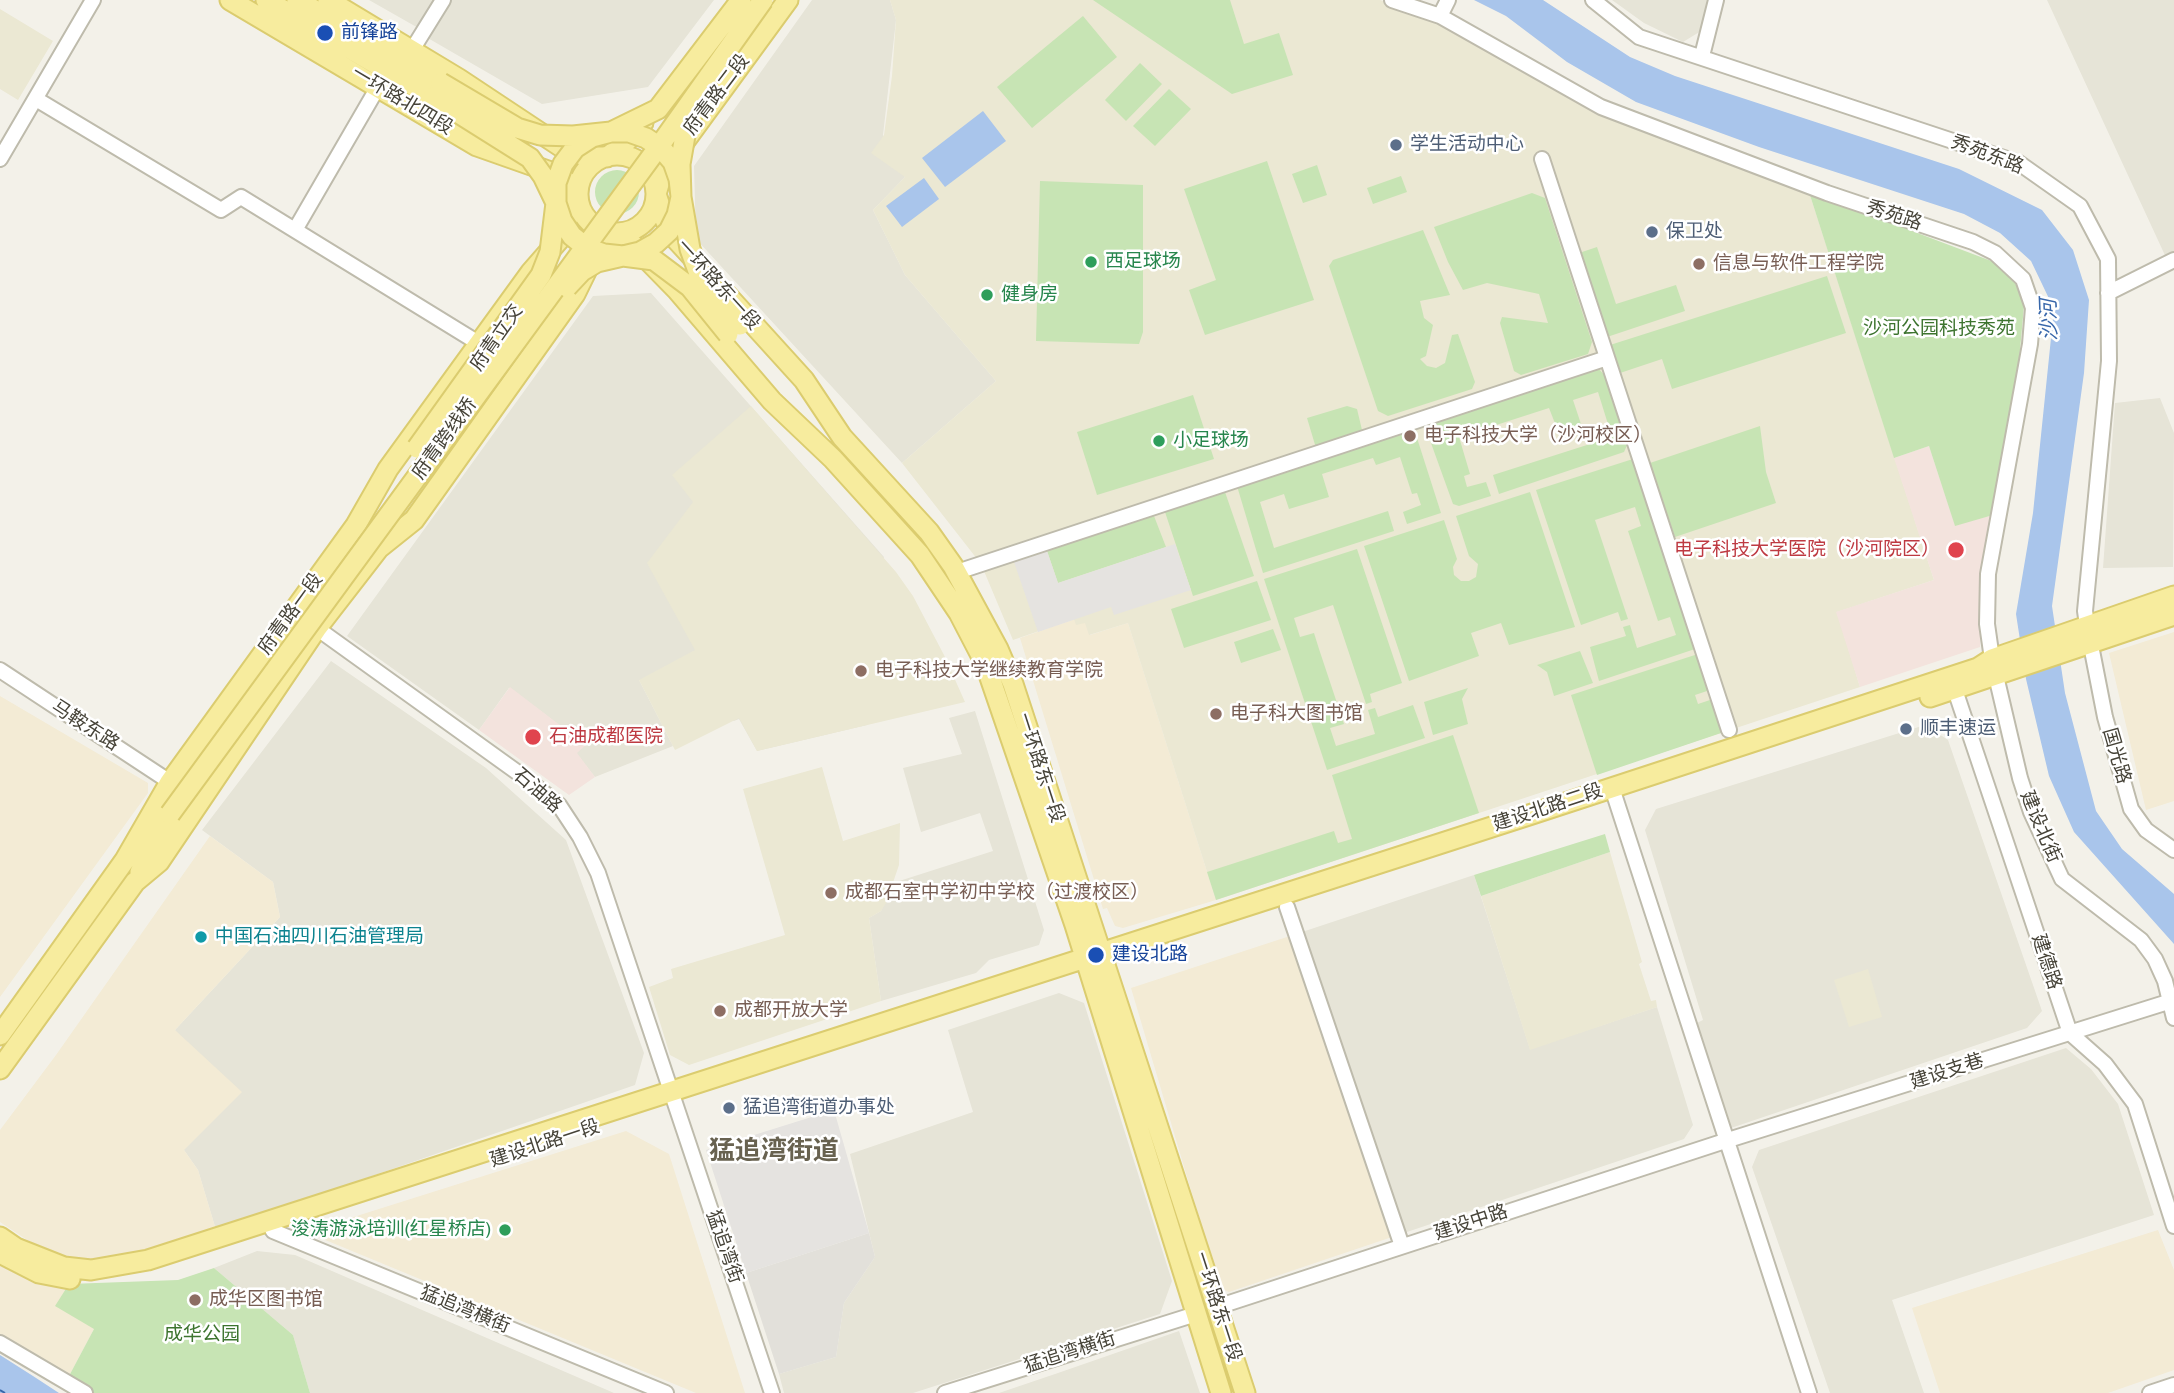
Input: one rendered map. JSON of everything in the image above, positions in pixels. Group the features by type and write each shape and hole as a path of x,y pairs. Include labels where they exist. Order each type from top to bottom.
{"main road":[{"name":"一环路北四段","path":"230,0 477,146 548,171 566,181 578,193"},
{"name":"府青立交","path":"266,0 437,90 517,128 540,135 573,136 611,132 638,135 661,148 676,171 681,197 677,215 663,237 640,252 597,262 582,271 568,286 438,463"},
{"name":"府青立交","path":"297,0 437,90 530,158 556,203 562,221 579,242 604,254 654,260 674,273 734,330 833,459"},
{"path":"328,0 412,50 560,146 587,157 607,157 619,155 641,164 649,172 656,194 648,218 639,226 616,233 593,225 584,216 578,193 586,170 607,157 623,145 643,122 732,0"},
{"name":"府青立交","path":"356,526 378,503 541,275 550,252 556,183 569,156 592,137 611,132 658,110 741,0"},
{"name":"府青跨线桥","path":"135,882 167,811 752,0"},
{"name":"府青跨线桥","path":"125,860 167,811 665,138 763,0"},
{"path":"775,0 697,104 686,130 680,164 681,197 690,249 698,271 734,330 842,437"},
{"name":"府青路二段","path":"656,194 663,171 676,150 788,0"},
{"name":"府青路一段","path":"0,1035 125,860 170,782 356,526 388,469 531,272 559,240 578,193"},
{"name":"一环路东一段","path":"656,194 672,235 804,380 842,437 929,532 957,572 984,620 1013,684 1221,1393"},
{"name":"一环路东一段","path":"616,233 633,244 677,290 772,401 833,459 920,555 959,613 985,663 1075,900"},
{"name":"府青路一段","path":"379,548 414,520 575,294 599,245 616,233"},
{"name":"府青路一段","path":"0,1069 135,882 159,862 317,628 379,548 438,463"},
{"path":"2079,637 2174,596"},
{"path":"2079,637 2174,615"},
{"name":"建设北路二段","path":"1094,960 1953,683 2079,637"},
{"name":"建设北路二段","path":"1094,960 1287,907 1613,793"},
{"name":"一环路东一段","path":"1094,960 1245,1393"},
{"name":"建设北路一段","path":"0,1237 16,1248 64,1267 91,1270 148,1259 270,1226 1094,960"},
{"name":"建设北路一段","path":"0,1253 39,1273 69,1279 102,1280 156,1270 270,1226"}],"street":[{"path":"0,159 93,0"},
{"path":"412,50 443,0"},
{"name":"秀苑路","path":"1392,0 1440,16 1601,107 1827,194 1973,242 1995,254 2023,279 2033,308 2030,344 1988,575 1987,624 2003,664"},
{"path":"1440,16 1448,0"},
{"name":"秀苑东路","path":"1593,0 1639,37 2020,163 2080,206 2108,259 2109,361 2085,611 2079,637"},
{"path":"1702,56 1716,0"},
{"path":"295,230 378,87"},
{"path":"36,99 221,210 241,197 480,344"},
{"path":"1542,159 1729,730"},
{"path":"2108,293 2174,260"},
{"path":"957,572 1607,358"},
{"name":"石油路","path":"292,612 559,805 580,837 598,873 673,1097"},
{"name":"国光路","path":"2079,637 2131,809 2146,830 2174,850"},
{"name":"建设北街","path":"2003,664 2020,778 2031,811 2062,879 2141,940 2165,981 2174,1018"},
{"name":"马鞍东路","path":"0,670 170,782"},
{"name":"建德路","path":"1953,683 2070,1033 2105,1064 2135,1104 2174,1226"},
{"path":"1613,793 1809,1393"},
{"path":"1287,907 1402,1246"},
{"name":"建设支巷","path":"1725,1141 2168,1002"},
{"name":"猛追湾街","path":"673,1097 772,1393"},
{"name":"建设中路","path":"1217,1307 1725,1141"},
{"name":"猛追湾横街","path":"270,1226 666,1393"},
{"name":"猛追湾横街","path":"945,1393 1196,1314"},
{"path":"0,1343 85,1393"},
{"path":"2150,1393 2174,1385"}],"shaded area":[{"path":"369,0 437,0 420,29"},
{"path":"449,0 714,0 648,87 542,104 426,37"},
{"path":"812,0 890,0 896,20 883,135 905,177 873,210 905,275 996,381 902,463 696,239 694,166"},
{"name":"电子科技大学（沙河校区）","path":"890,0 1380,0 1431,17 1434,23 1446,22 1524,66 1809,192 1934,580 1837,612 1860,687 1216,900 1128,623 1089,635 1085,623 1076,625 1074,619 1013,640 981,564 902,463 996,381 905,275 873,210 905,177 871,153 884,135 892,76 896,20"},
{"path":"1612,0 1707,0 1701,31 1683,42 1644,23"},
{"path":"2047,0 2174,0 2174,261 2169,264"},
{"path":"0,9 53,41 18,100 0,89"},
{"path":"651,293 884,557 867,725 757,751 739,719 734,721 639,680 673,746 595,777 576,753 585,744 509,688 479,730 347,636 593,296"},
{"path":"2160,398 2174,433 2173,567 2103,568 2115,403"},
{"path":"751,406 896,572 913,596 965,702 757,751 739,718 675,750 639,680 695,650 647,563 693,502 672,475"},
{"name":"电子科技大学医院（沙河院区）","path":"1929,446 1955,525 1993,515 1984,575 1980,647 1860,687 1836,612 1934,580 1894,458"},
{"path":"1175,544 1191,590 1114,615 1111,607 1038,632 1014,562 1047,551 1058,583"},
{"path":"1075,619 1085,622 1090,635 1128,623 1216,900 1123,928 1115,926 1107,908 1103,909 1020,638"},
{"path":"2174,632 2174,801 2146,810 2109,653"},
{"path":"331,661 486,768 566,840 644,1053 635,1085 216,1230 198,1170 184,1150 175,1030 280,917 273,882 202,830"},
{"name":"石油成都医院","path":"510,687 586,745 577,753 595,777 569,795 479,730"},
{"path":"0,696 148,783 148,793 0,997"},
{"path":"975,711 1044,930 1039,945 989,960 976,973 881,1001 869,918 881,911 893,883 993,851 980,813 921,832 903,768 962,754 949,718"},
{"path":"1925,725 1948,740 2042,1011 2027,1028 1728,1129 1695,1024 1703,1020 1645,830 1656,809"},
{"name":"成都石室中学初中学校（过渡校区）","path":"822,767 843,841 900,823 899,865 886,903 881,911 869,918 881,1001 689,1065 670,1055 649,987 673,978 671,969 785,935 743,789"},
{"path":"210,836 273,882 280,917 175,1030 242,1092 184,1150 198,1170 216,1230 120,1259 87,1263 56,1259 0,1222 0,1130"},
{"path":"1610,852 1642,962 1639,964 1651,1001 1656,1000 1657,1007 1530,1050 1481,896"},
{"path":"1474,875 1530,1049 1657,1007 1693,1125 1684,1139 1392,1237 1290,936"},
{"path":"1290,936 1392,1237 1229,1292 1220,1288 1131,988"},
{"path":"1868,969 1882,1017 1849,1027 1834,980"},
{"path":"1059,993 1084,1003 1172,1281 1160,1314 913,1393 784,1393 779,1374 836,1357 844,1303 875,1257 850,1154 973,1112 948,1030"},
{"path":"2066,1048 2091,1069 2118,1104 2154,1215 1892,1300 1924,1393 1830,1393 1752,1167 1759,1150"},
{"path":"834,1110 869,1233 746,1273 706,1150"},
{"path":"626,1131 669,1154 745,1393 696,1393 306,1232"},
{"path":"2158,1230 2174,1270 2174,1370 2108,1393 1940,1393 1912,1308"},
{"path":"869,1233 875,1257 844,1303 836,1357 779,1374 746,1273"},
{"path":"257,1251 295,1255 614,1393 310,1393 293,1335 214,1268"},
{"path":"0,1266 37,1281 69,1284 94,1329 69,1376 0,1339"},
{"path":"1179,1331 1200,1393 999,1393 1058,1373"}],"green space":[{"path":"1093,0 1230,0 1244,44 1279,33 1293,75 1232,94"},
{"path":"1083,16 1117,57 1032,128 997,87"},
{"path":"1140,63 1162,84 1126,121 1105,100"},
{"path":"1169,89 1191,109 1155,146 1133,126"},
{"path":"1267,161 1314,300 1205,335 1189,290 1216,280 1184,189"},
{"path":"1317,165 1327,195 1303,203 1292,174"},
{"path":"617,170 632,177 639,192 632,207 617,214 602,207 595,192 602,177"},
{"path":"1401,176 1407,192 1373,204 1367,188"},
{"name":"西足球场","path":"1040,181 1143,185 1143,332 1139,344 1036,341"},
{"name":"沙河公园科技秀苑","path":"1809,192 1994,262 2014,280 2024,306 2018,372 1993,515 1955,526 1929,446 1894,458"},
{"path":"1532,193 1545,198 1592,342 1588,354 1521,375 1514,371 1500,323 1502,317 1548,323 1539,294 1487,283 1463,290 1434,227"},
{"path":"1423,230 1450,295 1420,301 1424,318 1433,325 1426,356 1420,359 1427,366 1436,368 1445,363 1452,335 1458,334 1475,382 1472,389 1388,416 1378,411 1329,266 1333,260"},
{"path":"1597,247 1616,304 1676,285 1685,311 1607,337 1579,253"},
{"path":"1827,276 1846,333 1672,389 1662,359 1620,373 1610,345"},
{"path":"1599,369 1605,376 1629,441 1624,452 1499,494 1493,475 1612,437 1598,392 1573,400 1581,424 1558,431 1549,408 1459,437 1470,474 1464,476 1467,487 1486,482 1491,496 1459,506 1453,504 1427,432 1430,426 1438,420"},
{"path":"1193,395 1214,459 1097,495 1077,432"},
{"path":"1347,406 1357,409 1362,430 1316,448 1307,418"},
{"path":"1760,426 1766,472 1776,503 1675,537 1650,463"},
{"path":"1409,430 1417,438 1441,513 1407,524 1403,512 1421,505 1417,493 1412,494 1400,457 1376,465 1373,458 1322,474 1329,497 1289,509 1284,494 1260,502 1274,548 1388,511 1394,531 1263,573 1237,486"},
{"path":"1636,458 1698,648 1599,681 1590,647 1626,636 1623,627 1630,625 1637,648 1676,635 1670,617 1658,621 1628,531 1641,526 1635,507 1595,520 1628,619 1621,621 1618,612 1581,625 1536,490"},
{"path":"1225,492 1254,576 1193,596 1165,512"},
{"path":"1530,492 1575,627 1509,645 1501,623 1471,633 1479,656 1409,681 1364,546 1444,520 1457,559 1453,567 1454,575 1461,581 1469,581 1476,577 1478,564 1469,556 1456,516"},
{"path":"1154,516 1166,547 1058,583 1047,551"},
{"path":"1357,549 1402,683 1370,694 1372,702 1366,704 1333,605 1294,618 1300,637 1314,633 1344,724 1330,728 1336,746 1375,734 1368,710 1375,708 1378,717 1413,705 1425,738 1327,770 1264,579"},
{"path":"1257,581 1271,620 1184,648 1171,609"},
{"path":"1273,629 1281,650 1241,663 1234,642"},
{"path":"1580,651 1593,683 1554,696 1547,672 1537,665"},
{"path":"1698,654 1710,690 1695,695 1698,704 1713,699 1724,732 1597,775 1571,695"},
{"path":"1468,688 1462,699 1468,724 1433,735 1424,702"},
{"path":"1453,735 1479,813 1216,900 1207,872 1334,831 1338,843 1352,839 1332,775"},
{"path":"1605,834 1610,852 1481,896 1474,875"},
{"name":"成华公园","path":"214,1268 293,1335 310,1393 93,1393 69,1376 94,1329 55,1306 69,1284 178,1280"}],"water":[{"path":"1474,0 1543,0 1630,57 1675,76 1959,169 2042,210 2073,250 2089,300 2084,373 2052,606 2065,693 2096,811 2122,849 2174,894 2174,944 2074,832 2049,776 2026,679 2016,614 2033,513 2054,309 2031,261 2000,233 1964,214 1759,147 1636,102 1567,62 1506,16"},
{"path":"983,111 1006,141 945,187 922,158"},
{"path":"924,178 939,199 902,227 886,206"},
{"path":"0,1355 33,1376 59,1393 0,1393"}],"ferry route":[{"path":"0,1390 5,1393"}],"place":[{"name":"前锋路","path":"325,33"},
{"name":"学生活动中心","path":"1396,145"},
{"name":"保卫处","path":"1652,232"},
{"name":"西足球场","path":"1091,262"},
{"name":"信息与软件工程学院","path":"1699,264"},
{"name":"健身房","path":"987,295"},
{"name":"电子科技大学（沙河校区）","path":"1410,436"},
{"name":"小足球场","path":"1159,441"},
{"name":"电子科技大学医院（沙河院区）","path":"1956,550"},
{"name":"电子科技大学继续教育学院","path":"861,671"},
{"name":"电子科大图书馆","path":"1216,714"},
{"name":"顺丰速运","path":"1906,729"},
{"name":"石油成都医院","path":"533,737"},
{"name":"成都石室中学初中学校（过渡校区）","path":"831,893"},
{"name":"中国石油四川石油管理局","path":"201,937"},
{"name":"建设北路","path":"1096,955"},
{"name":"成都开放大学","path":"720,1011"},
{"name":"猛追湾街道办事处","path":"729,1108"},
{"name":"浚涛游泳培训(红星桥店)","path":"505,1230"},
{"name":"成华区图书馆","path":"195,1300"}],"district":[{"name":"猛追湾街道","path":"774,1152"}],"water label":[{"name":"沙河","path":"2050,320"}]}
